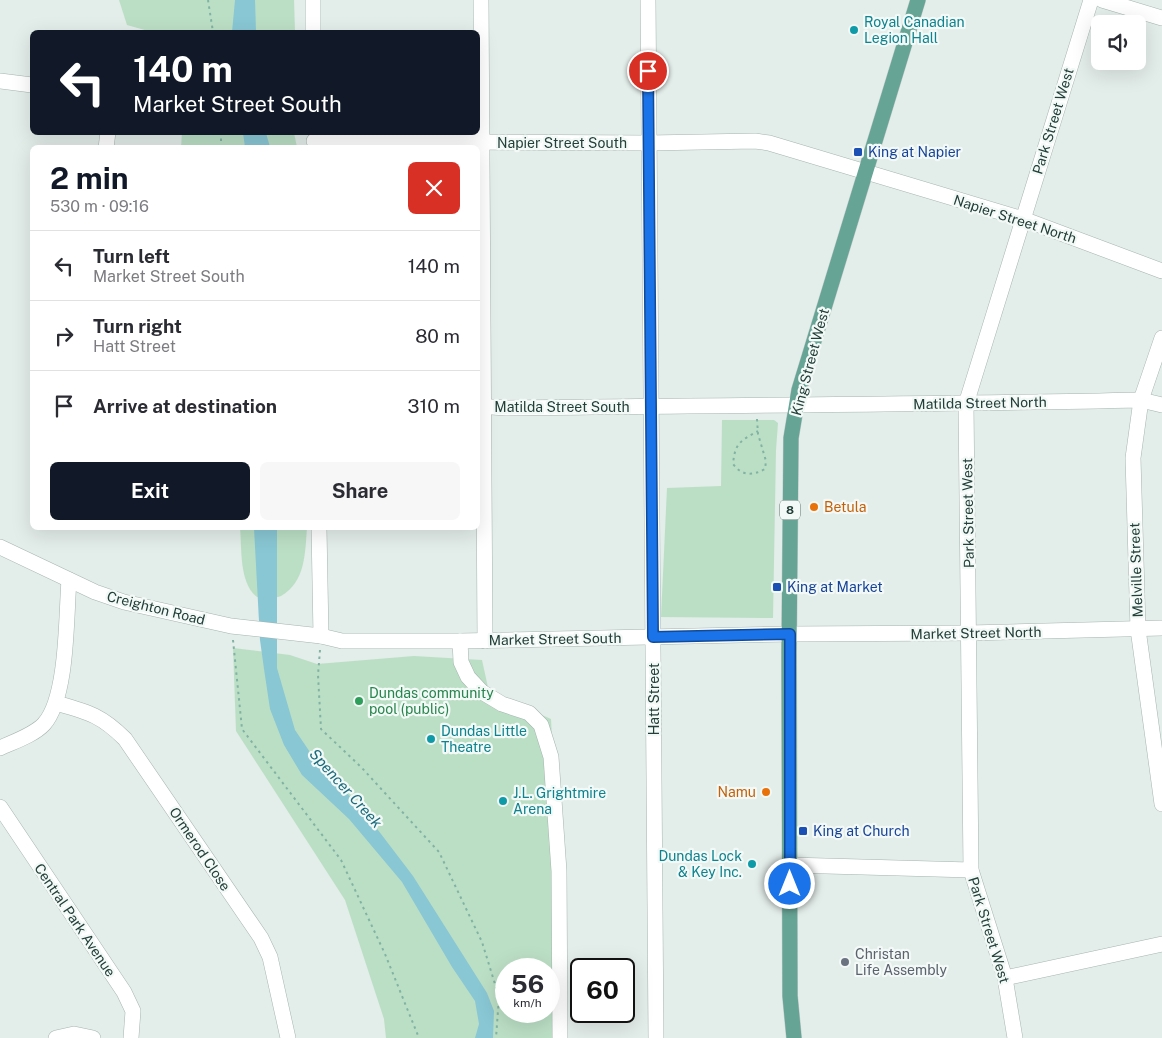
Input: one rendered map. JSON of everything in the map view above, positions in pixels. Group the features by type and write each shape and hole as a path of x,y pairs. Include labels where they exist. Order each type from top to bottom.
{"main road":[{"name":"King Street West","path":"794,1038 790,996 791,438 800,390 918,0"}],"street":[{"path":"312,0 313,30"},
{"path":"481,0 481,406 485,640"},
{"name":"Hatt Street","path":"648,0 656,1038"},
{"name":"Park Street West","path":"1015,1038 1005,978 971,870 966,404 1091,0"},
{"path":"1102,0 1162,18"},
{"path":"0,81 30,85"},
{"name":"Napier Street South","path":"314,140 649,143 755,141 769,143 866,173"},
{"name":"Napier Street North","path":"866,173 1023,219 1162,271"},
{"name":"Melville Street","path":"1162,338 1141,400 1133,458 1138,629 1160,771 1162,804"},
{"name":"Matilda Street North","path":"797,404 966,404 1141,400 1162,405"},
{"name":"Matilda Street South","path":"481,406 506,408 797,404"},
{"path":"319,530 321,636"},
{"name":"Creighton Road","path":"0,547 95,592 124,602 231,626 321,636"},
{"path":"0,748 21,739 44,724 56,703 62,679 69,580"},
{"name":"Market Street North","path":"790,634 969,633 1162,628"},
{"name":"Market Street South","path":"321,636 342,640 460,641 790,634"},
{"path":"460,641 461,662 468,677 482,692 495,700 529,713 540,725 551,757 560,871 560,1038"},
{"name":"Ormerod Close","path":"56,703 90,712 111,725 125,739 261,938 270,958 288,1038"},
{"name":"Central Park Avenue","path":"0,807 124,992 133,1010 131,1038"},
{"path":"790,865 971,870"},
{"path":"1005,978 1162,944"},
{"path":"56,1038 74,1034 93,1038"}],"path":[{"path":"208,0 213,30"},
{"path":"756,405 758,430 766,461 765,469 756,474 746,474 738,471 733,464 734,449 745,438 758,430"},
{"path":"231,626 242,730 341,860 385,954 419,1038"},
{"path":"321,636 318,675 321,729 362,768 439,852 482,942 499,997 496,1038"}],"green space":[{"path":"119,0 294,0 295,30 145,30 127,25"},
{"path":"182,135 294,135 297,145 181,145"},
{"path":"722,420 774,420 778,423 773,618 661,617 667,488 721,486"},
{"path":"240,530 307,530 303,566 300,575 289,590 281,596 273,598 257,597 247,583 242,565"},
{"path":"233,648 290,655 317,664 414,656 482,660 489,692 551,719 567,1038 386,1038 384,1019 345,900 236,731"}],"water":[{"path":"235,0 255,0 256,30 232,30"},
{"path":"243,135 267,135 269,145 245,145"},
{"path":"254,530 277,530 277,668 295,730 316,761 362,809 413,876 487,993 494,1011 493,1038 475,1038 479,1024 475,1001 452,967 402,882 349,819 302,775 284,745 270,709 260,640"}],"place":[{"name":"Royal Canadian Legion Hall","path":"854,30"},
{"name":"King at Napier","path":"858,152"},
{"name":"Betula","path":"814,507"},
{"name":"King at Market","path":"777,587"},
{"name":"Dundas community pool (public)","path":"359,701"},
{"name":"Dundas Little Theatre","path":"431,739"},
{"name":"Namu","path":"766,792"},
{"name":"J.L. Grightmire Arena","path":"503,801"},
{"name":"King at Church","path":"803,831"},
{"name":"Dundas Lock & Key Inc.","path":"752,864"},
{"name":"Christan Life Assembly","path":"845,962"}],"route":[{"path":"648,71 653,637 790,634 790,884"}],"water label":[{"name":"Spencer Creek","path":"346,788"}]}
